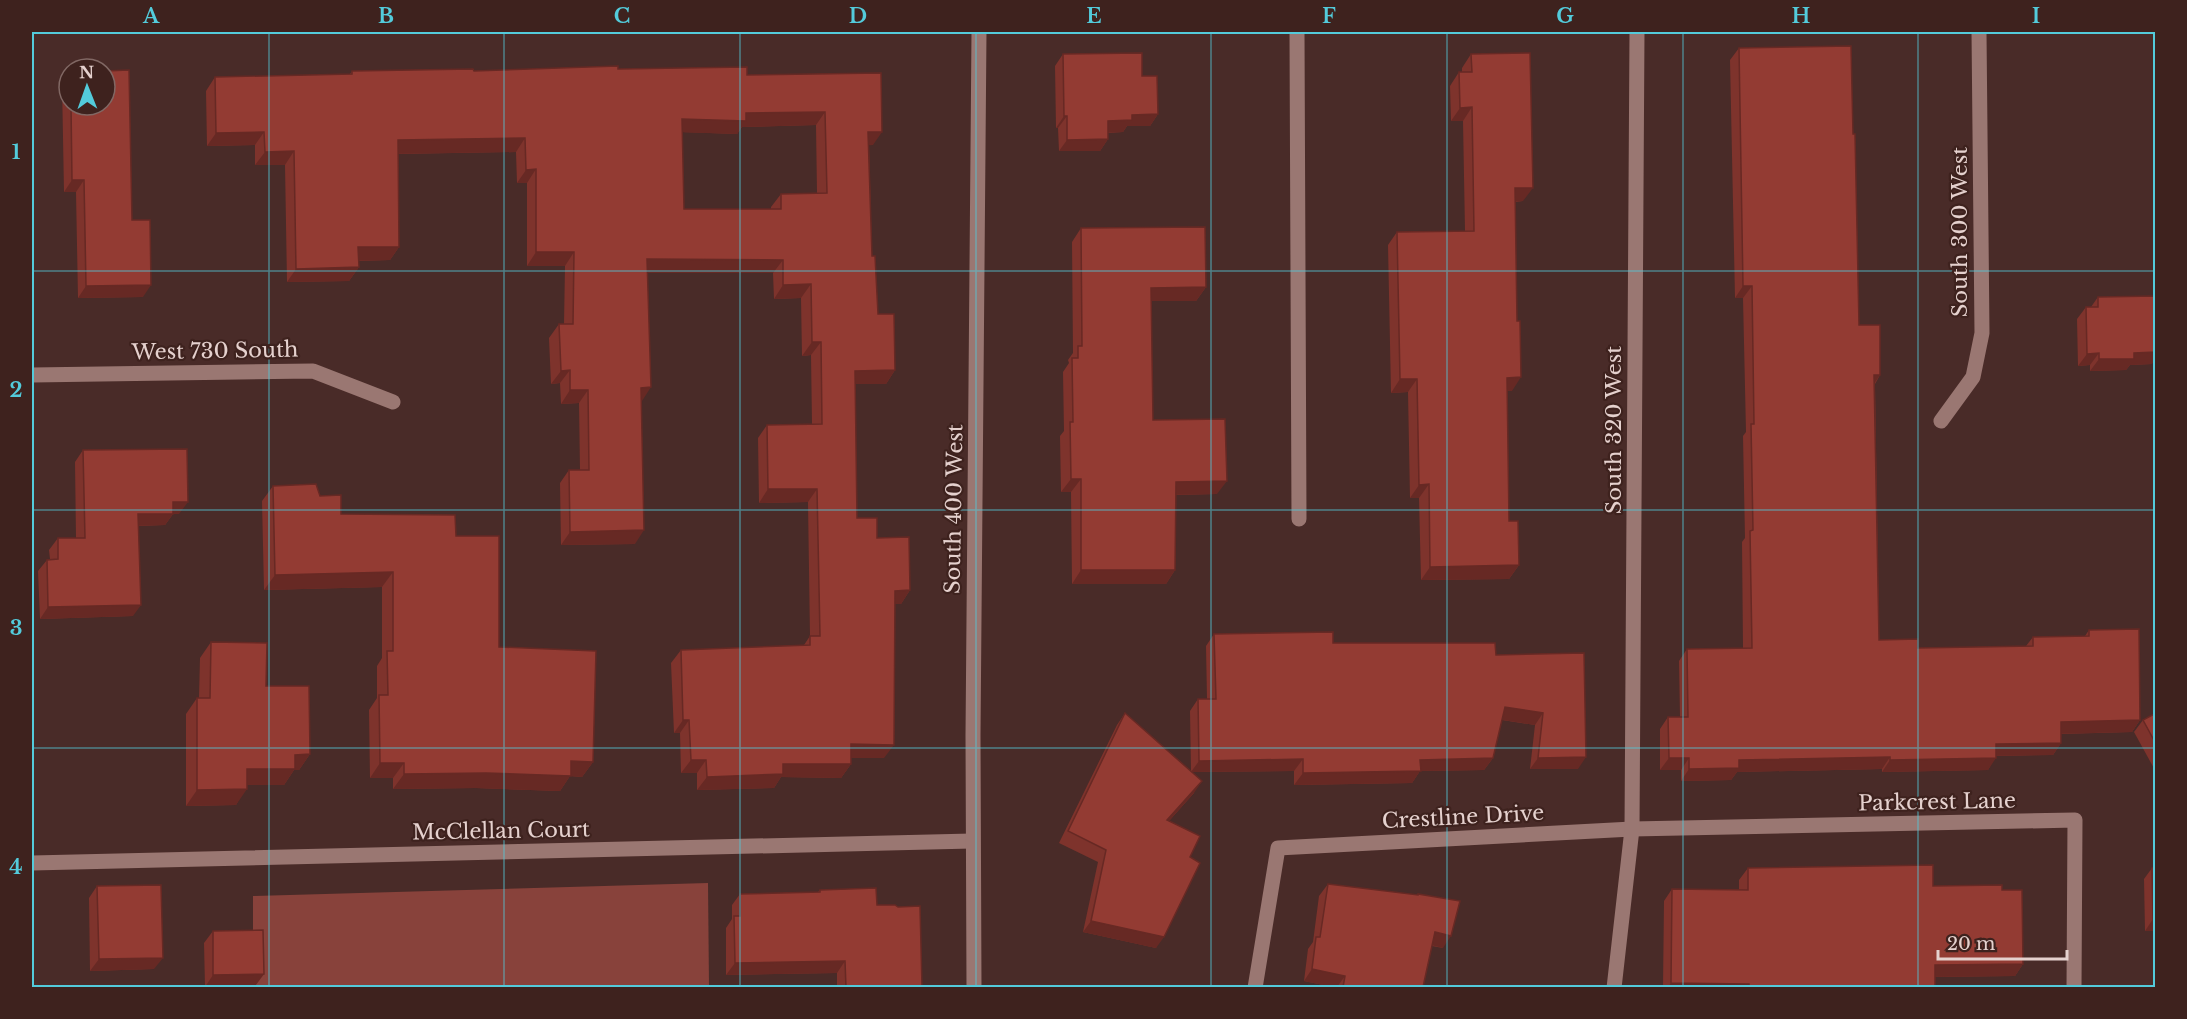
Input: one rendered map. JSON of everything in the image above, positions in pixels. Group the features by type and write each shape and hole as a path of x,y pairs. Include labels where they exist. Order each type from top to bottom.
{"street":[{"name":"South 400 West","path":"974,987 972,841 979,32"},
{"path":"1297,32 1299,519"},
{"name":"South 320 West","path":"1632,830 1637,32"},
{"name":"South 300 West","path":"1941,421 1973,377 1982,333 1979,32"},
{"name":"West 730 South","path":"32,375 313,370 393,402"},
{"name":"Parkcrest Lane","path":"1632,830 2075,820 2074,987"},
{"path":"1614,987 1632,830"},
{"name":"Crestline Drive","path":"1255,987 1278,848 1632,830"},
{"name":"McClellan Court","path":"32,863 972,841"}],"shaded area":[{"path":"708,883 709,987 253,987 253,896"}],"building":[{"path":"1851,46 1859,325 1880,325 1880,375 1874,375 1879,640 1918,639 1918,648 2033,646 2033,637 2089,636 2089,630 2139,629 2140,720 2061,722 2061,743 1996,744 1996,758 1890,760 1890,757 1739,760 1739,768 1689,769 1689,758 1669,758 1668,717 1688,717 1687,649 1752,648 1750,531 1753,530 1751,424 1754,424 1752,286 1743,286 1739,48"},
{"path":"1142,53 1142,76 1157,76 1158,114 1132,115 1132,120 1108,121 1108,139 1067,140 1067,116 1064,116 1063,54"},
{"path":"1530,53 1533,188 1515,188 1517,321 1520,321 1521,377 1507,378 1509,521 1518,521 1519,565 1430,567 1429,484 1419,485 1417,379 1400,379 1397,232 1474,231 1472,107 1460,108 1459,72 1472,72 1471,54"},
{"path":"618,66 618,69 747,67 747,75 881,73 882,132 868,132 872,256 875,256 878,314 894,314 895,370 855,371 857,518 877,518 877,538 909,537 910,590 895,591 894,745 851,744 851,764 783,764 783,774 707,777 706,760 691,760 689,720 683,720 681,650 810,645 810,636 820,636 817,489 768,489 767,425 822,424 821,342 812,342 811,284 783,285 783,260 647,259 651,387 641,388 644,530 570,532 569,470 589,470 588,390 570,390 570,370 561,371 559,324 573,324 574,252 536,252 536,169 526,170 525,138 398,140 399,247 358,247 359,267 296,269 294,151 265,152 264,132 216,133 215,77 352,74 352,71 473,69 474,71","holes":["825,112 827,193 781,194 781,209 684,209 682,119 746,121 746,113"]},
{"path":"117,70 129,70 132,220 150,220 151,285 86,286 84,180 72,180 71,117 117,117"},
{"path":"1205,227 1206,287 1151,288 1153,420 1225,419 1227,481 1176,482 1175,570 1081,570 1081,479 1071,479 1070,422 1073,422 1072,358 1078,358 1078,346 1082,346 1081,228"},
{"path":"2156,296 2156,352 2134,353 2134,359 2099,359 2099,353 2087,354 2086,307 2098,307 2098,297"},
{"path":"187,449 188,502 173,502 173,514 138,514 141,605 48,607 47,560 58,559 58,538 85,538 83,450"},
{"path":"316,484 320,496 341,495 341,514 455,515 456,536 499,536 499,647 596,651 593,762 571,761 571,776 486,773 404,774 404,763 380,763 379,695 388,695 387,651 393,651 393,572 275,575 273,486"},
{"path":"1333,632 1333,643 1495,643 1496,655 1584,653 1586,757 1538,758 1543,713 1505,707 1493,758 1420,760 1421,771 1303,773 1303,759 1199,761 1198,699 1216,699 1214,634"},
{"path":"211,642 267,643 266,686 309,686 310,754 295,755 295,769 247,769 247,789 197,790 197,698 210,698"},
{"path":"1125,713 1202,781 1167,820 1200,836 1190,857 1200,863 1164,937 1091,921 1106,850 1068,831"},
{"path":"2156,713 2156,744 2143,720"},
{"path":"1933,865 1933,886 2002,885 2002,890 2022,890 2023,964 1935,965 1935,987 1749,987 1749,984 1671,983 1672,889 1748,890 1748,868"},
{"path":"2156,867 2156,919 2153,919 2152,868"},
{"path":"1328,884 1460,901 1451,936 1435,932 1423,987 1343,987 1345,976 1312,969 1316,937 1320,937"},
{"path":"161,885 163,958 99,959 97,886"},
{"path":"876,888 877,905 920,906 922,987 846,987 845,961 735,963 734,916 740,916 740,894"},
{"path":"263,930 264,974 213,975 213,931"}]}
